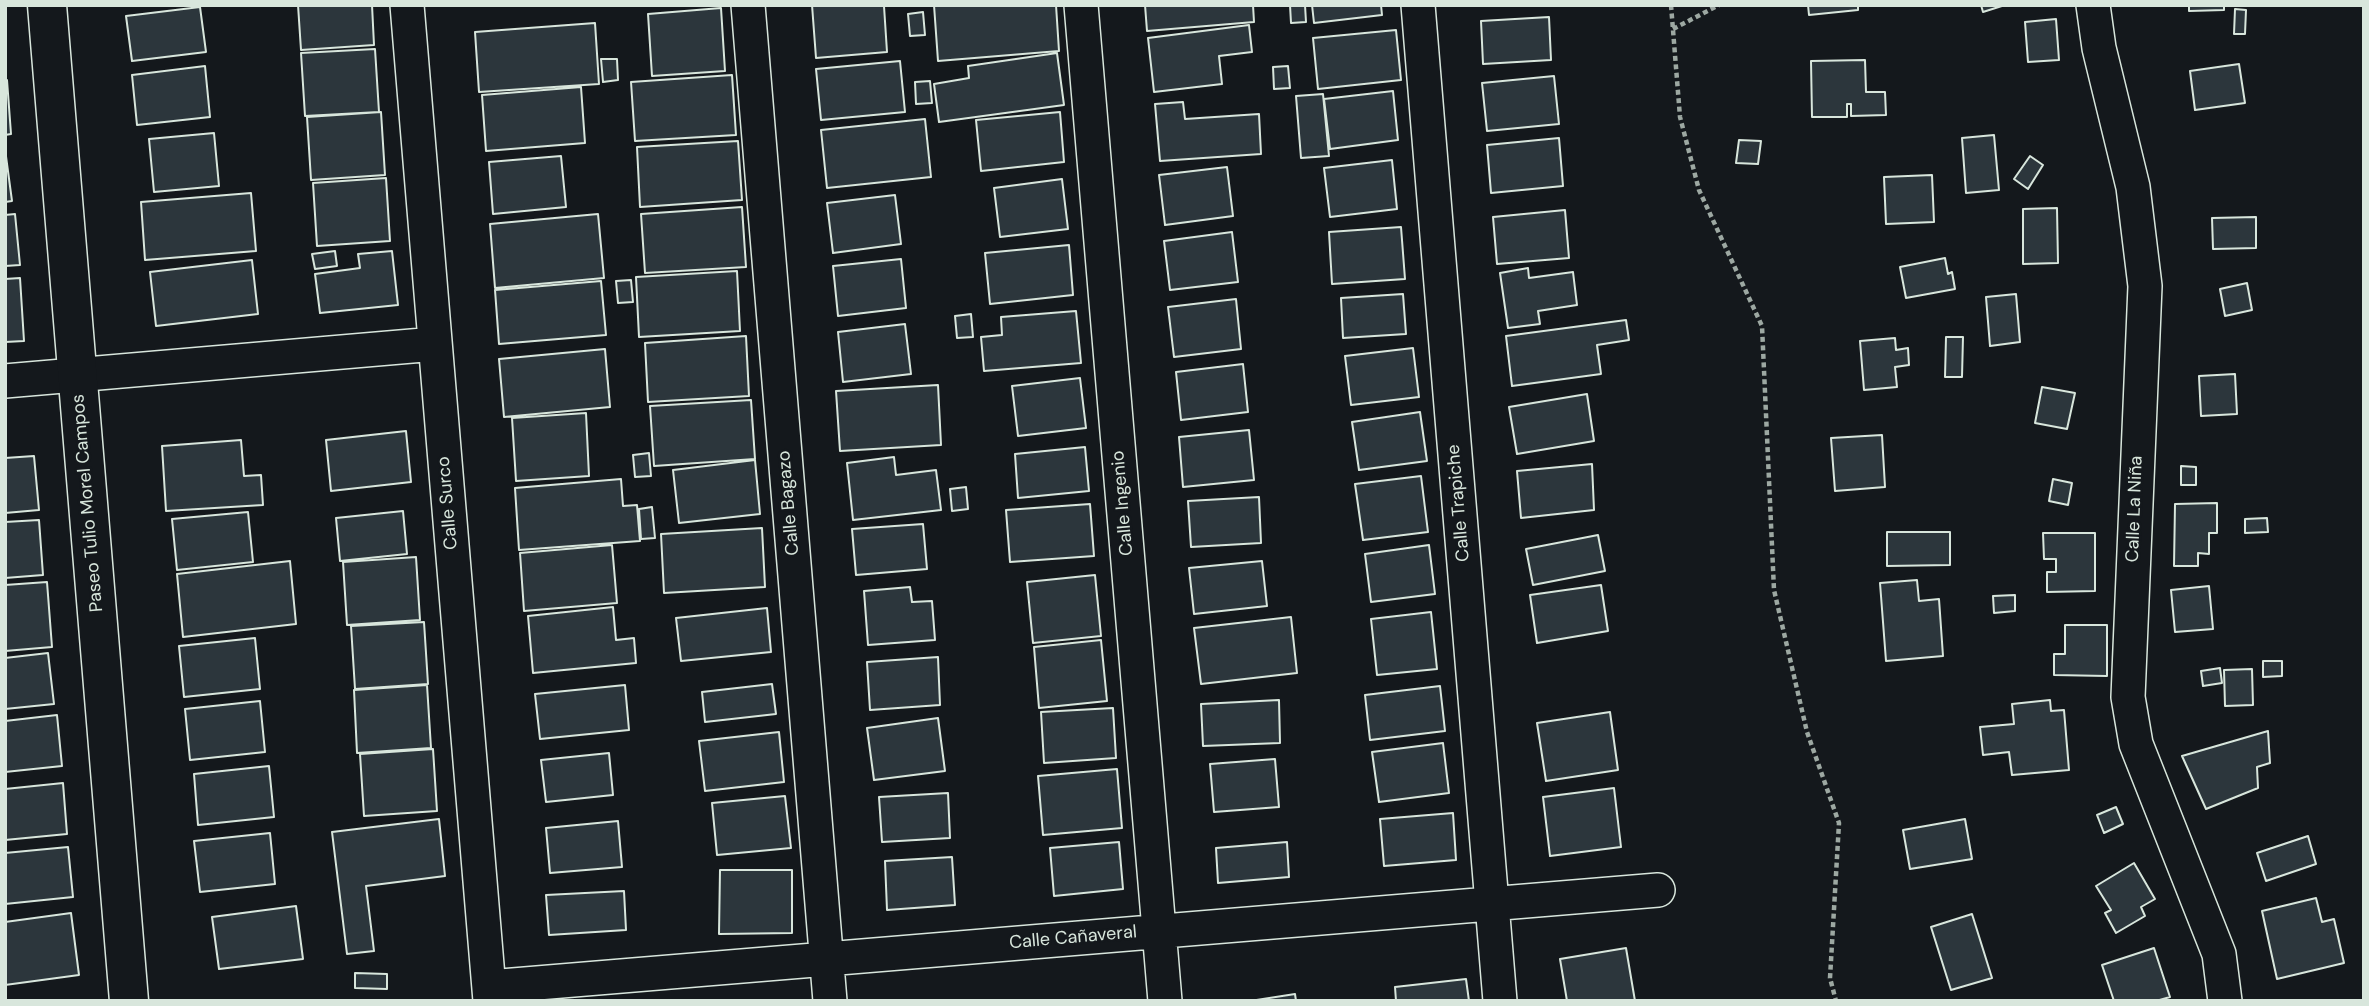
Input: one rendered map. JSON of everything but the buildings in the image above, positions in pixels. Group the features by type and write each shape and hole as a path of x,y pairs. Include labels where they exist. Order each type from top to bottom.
{"street":[{"name":"Paseo Tulio Morel Campos","path":"47,5 129,1001"},
{"name":"Calle Surco","path":"407,5 490,994"},
{"name":"Calle Bagazo","path":"748,5 830,1001"},
{"name":"Calle Ingenio","path":"1081,5 1165,1001"},
{"name":"Calle Trapiche","path":"1418,5 1500,1001"},
{"name":"Calle La Niña","path":"2093,5 2099,48 2133,187 2145,285 2128,697 2136,744 2219,954 2225,1001"},
{"path":"5,381 435,344"},
{"name":"Calle Cañaveral","path":"490,994 826,958 1658,890"}],"path":[{"path":"1671,5 1681,117 1699,190 1762,326 1774,590 1807,732 1839,823 1830,978 1836,1001"},
{"path":"1673,30 1719,5"}]}
